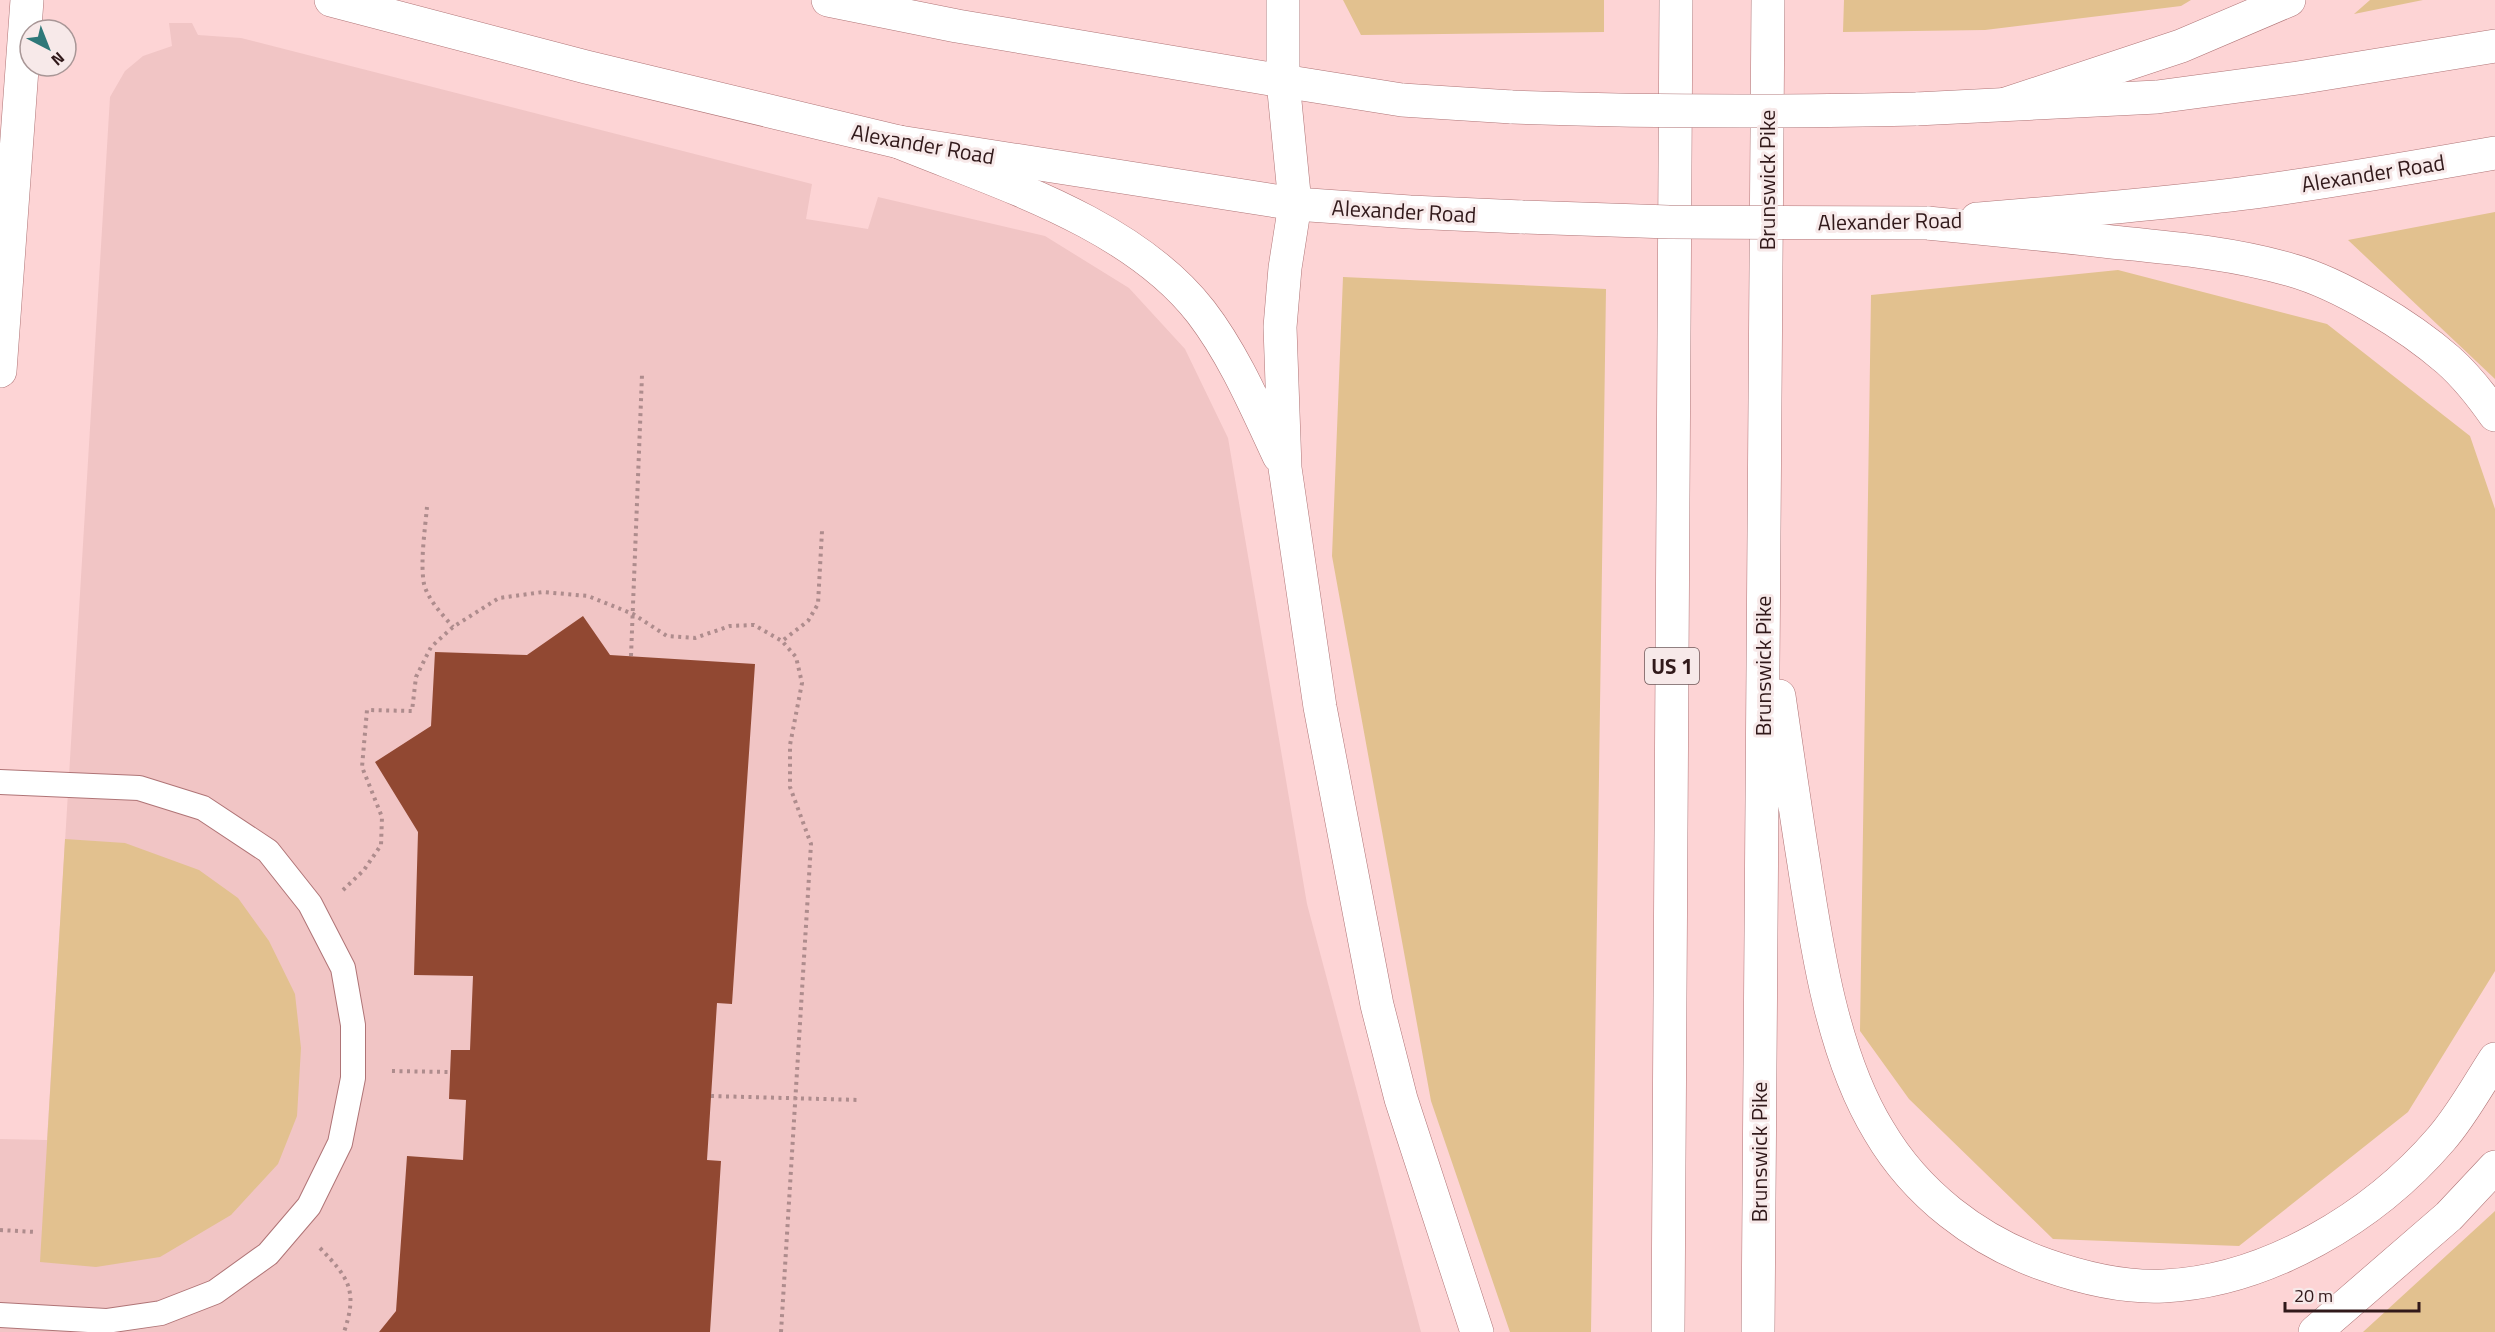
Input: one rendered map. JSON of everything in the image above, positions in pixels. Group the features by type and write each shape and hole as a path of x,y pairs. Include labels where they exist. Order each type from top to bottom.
{"main road":[{"path":"0,371 27,0"},
{"name":"Alexander Road","path":"331,0 608,73 899,142 1295,204 1410,212 1669,222 1927,223 2087,210 2239,194 2495,153"},
{"path":"828,0 969,28 1402,100 1651,112 1916,109 2157,97 2298,78 2495,46"},
{"path":"1283,0 1283,81 1295,204 1285,268 1280,327 1285,468 1320,707 1377,1005 1401,1099 1477,1332"},
{"name":"US 1","path":"1668,1332 1676,0"},
{"path":"2006,104 2181,46 2289,0"},
{"name":"Brunswick Pike","path":"1758,1332 1769,8"},
{"path":"899,142 1069,213 1113,237 1149,262 1176,285 1201,312 1246,388 1285,468"},
{"path":"1927,223 2185,248 2293,270 2336,288 2416,336 2448,361 2476,389 2495,415"},
{"path":"1763,595 1809,900 1830,1004 1844,1049 1859,1091 1878,1130 1900,1161 1924,1189 1960,1221 1987,1239 2074,1275 2114,1283 2163,1287 2221,1279 2273,1262 2320,1239 2362,1210 2402,1178 2442,1139 2495,1059"},
{"path":"2315,1332 2449,1216 2495,1167"}],"lane":[{"path":"0,782 139,788 203,808 268,851 310,904 343,968 353,1024 353,1078 340,1143 309,1206 268,1254 215,1292 161,1313 106,1321 0,1315"}],"path":[{"path":"632,656 642,375"},
{"path":"427,507 424,584 435,605 453,627"},
{"path":"782,640 808,621 818,604 822,531"},
{"path":"341,892 364,870 381,845 382,817 362,767 367,710 412,711 416,676 430,647 453,627 499,598 543,591 588,596 633,614 667,636 695,638 730,626 754,625 782,640 796,657 802,683 789,745 790,787 811,844 781,1332"},
{"path":"392,1071 450,1072"},
{"path":"711,1096 860,1100"},
{"path":"0,1230 36,1232"},
{"path":"318,1246 338,1267 351,1289 351,1312 344,1332"}],"shaded area":[{"path":"1343,0 1604,0 1604,32 1361,35"},
{"path":"1844,0 2191,0 2181,6 1985,30 1843,32"},
{"path":"2370,0 2423,0 2354,14"},
{"path":"169,23 192,23 198,35 241,38 812,184 806,219 868,229 878,197 1045,236 1129,288 1185,349 1228,438 1307,904 1421,1332 0,1332 0,1139 47,1140 110,97 125,71 143,56 172,46"},
{"path":"2495,212 2495,379 2348,240"},
{"path":"2118,270 2327,324 2470,436 2495,509 2495,971 2408,1112 2239,1246 2053,1239 1909,1099 1860,1031 1871,295"},
{"path":"1343,277 1606,289 1591,1332 1510,1332 1431,1101 1332,556"},
{"path":"65,839 125,843 199,870 238,898 269,941 295,994 301,1048 297,1116 278,1164 231,1215 160,1257 96,1267 40,1262"},
{"path":"2495,1211 2495,1332 2363,1332"}],"building":[{"path":"583,616 610,655 755,664 732,1004 717,1003 707,1160 721,1161 710,1332 379,1332 396,1311 407,1156 463,1160 466,1100 449,1099 451,1050 470,1050 473,976 414,975 418,832 375,762 431,726 435,652 527,655"}]}
